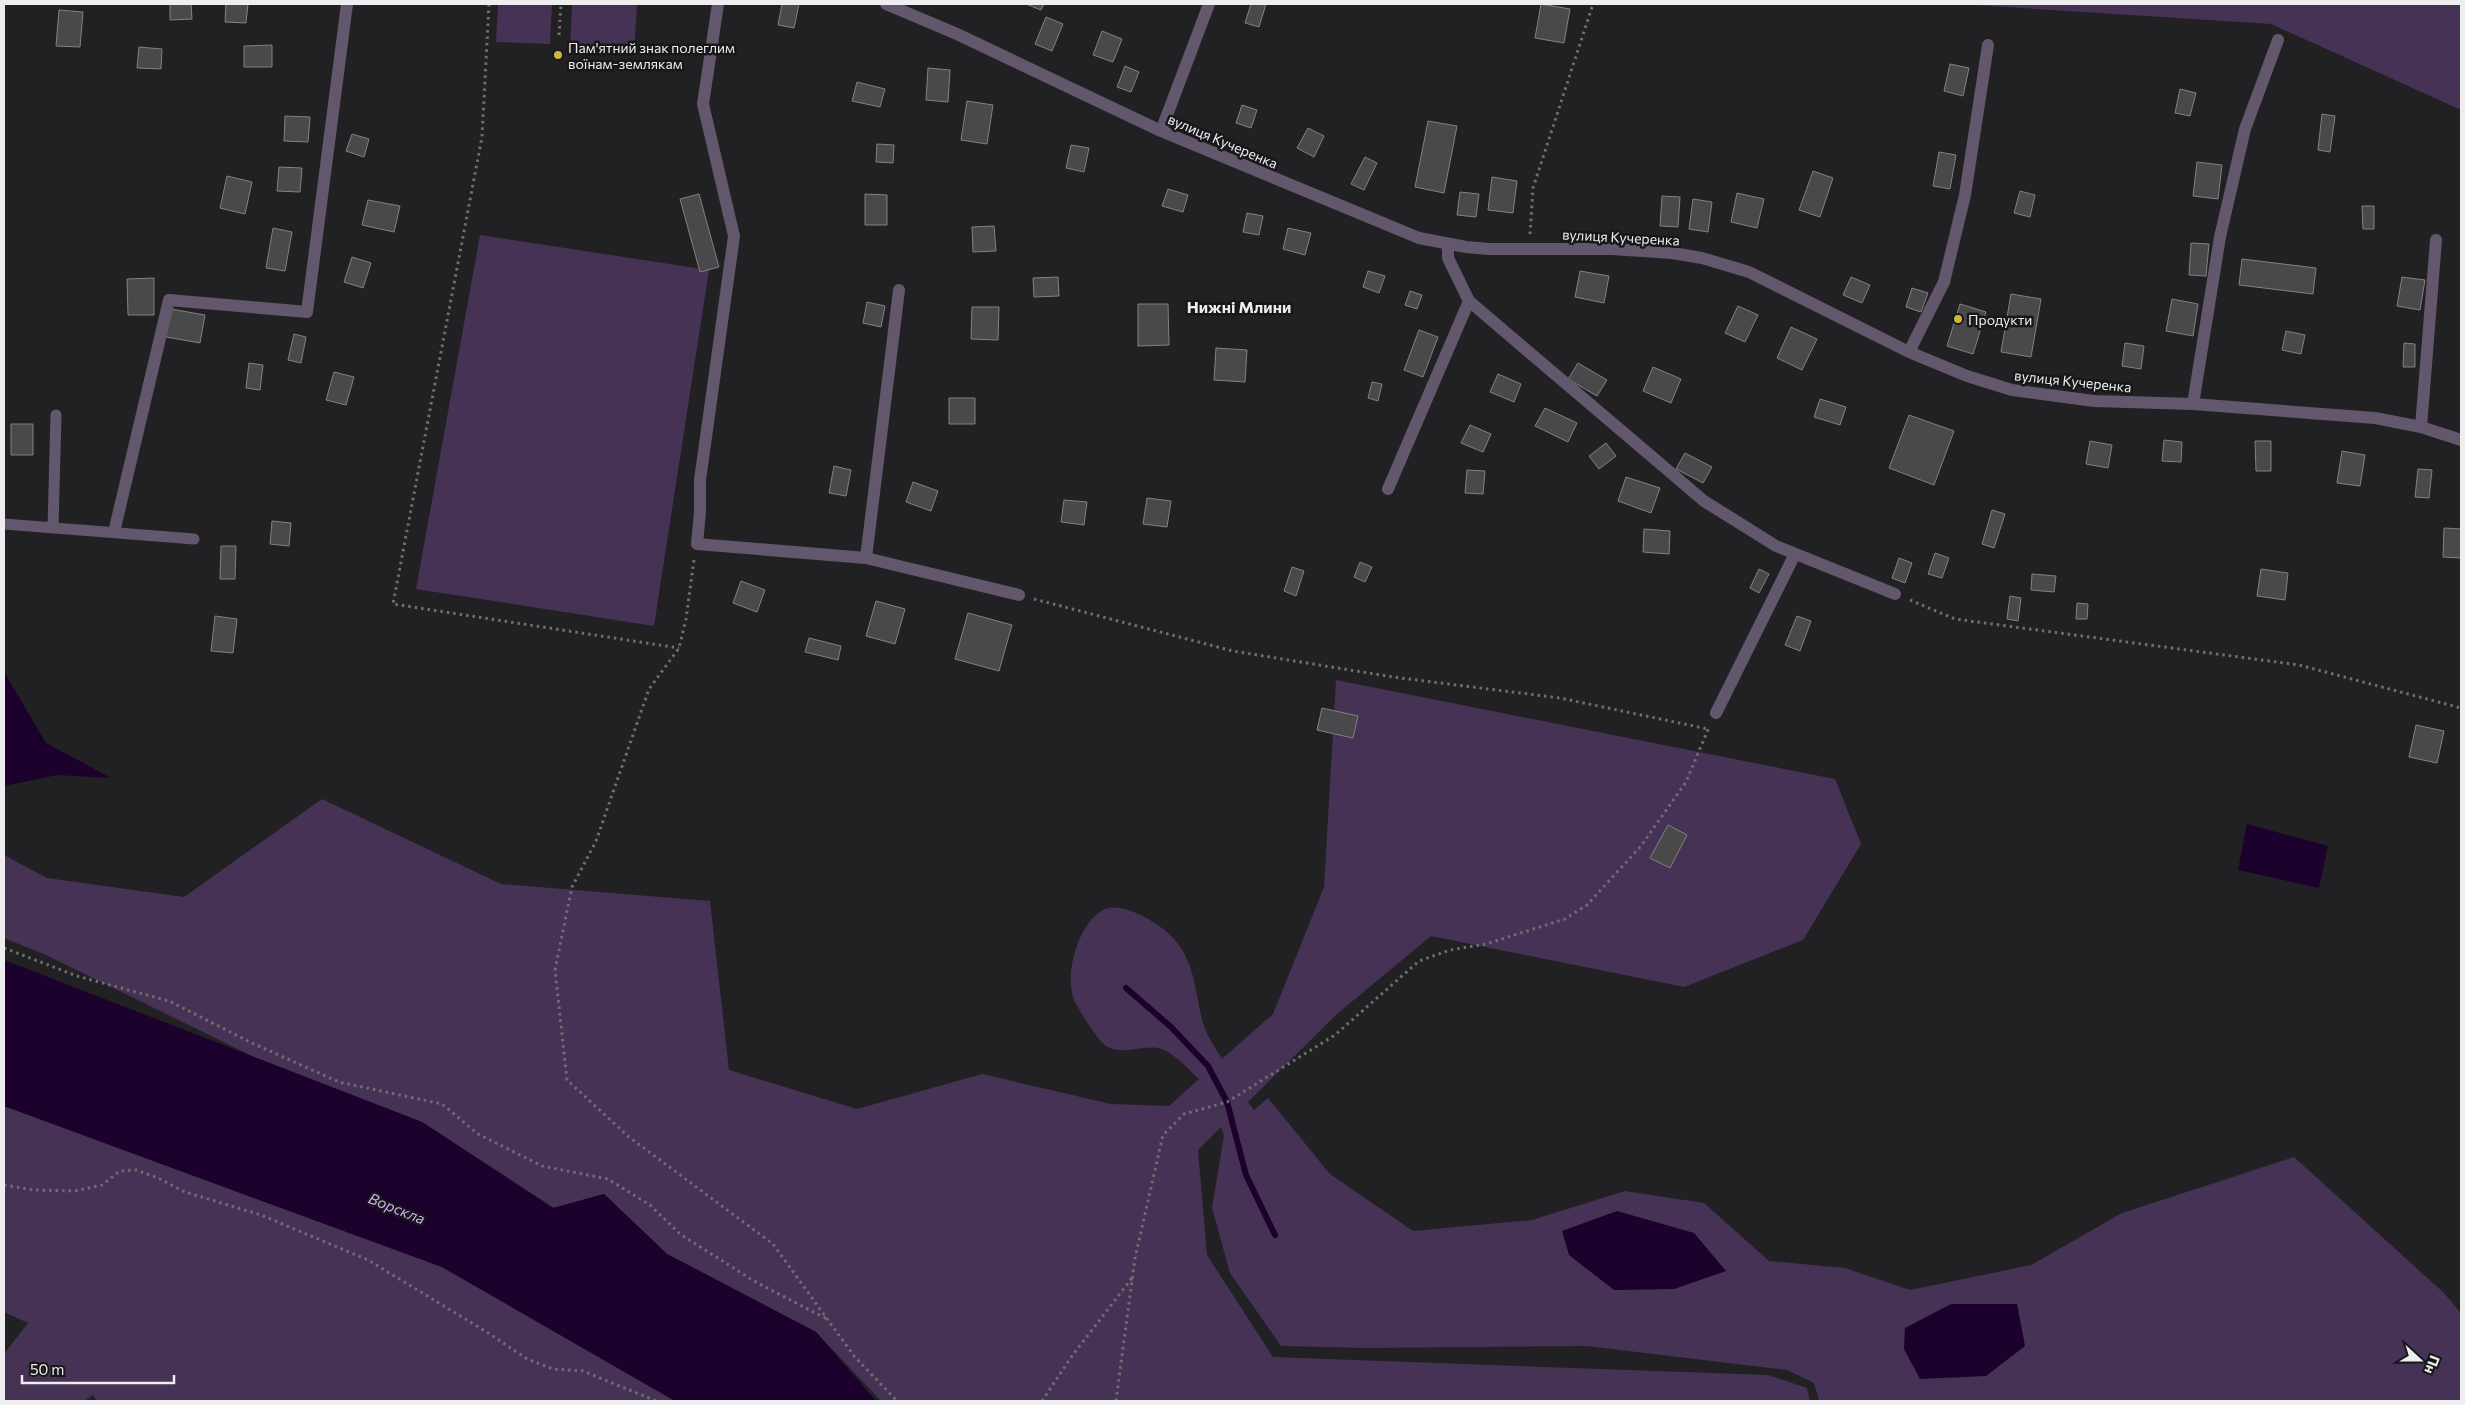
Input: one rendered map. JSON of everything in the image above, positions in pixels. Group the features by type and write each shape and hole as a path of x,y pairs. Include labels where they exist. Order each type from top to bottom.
{"street":[{"path":"114,532 169,300 308,312 347,4"},
{"path":"718,4 703,104 734,236 700,480 700,512 696,544 866,558 1019,595"},
{"name":"вулиця Кучеренка","path":"886,4 957,34 1160,131 1419,238 1489,249 1644,250 1702,258 1749,272 1909,352 1967,376 2012,390 2094,401 2193,404 2375,418 2421,427 2461,440"},
{"path":"1160,131 1209,4"},
{"path":"2193,404 2220,237 2243,138 2278,40"},
{"path":"1909,352 1944,282 1965,196 1988,46"},
{"path":"2421,427 2436,240"},
{"path":"1448,244 1448,258 1469,301 1704,501 1776,546 1895,594"},
{"path":"866,558 899,290"},
{"path":"1388,489 1469,301"},
{"path":"1716,713 1795,554"}],"lane":[{"path":"53,527 56,415"},
{"path":"4,524 194,539"}],"path":[{"path":"488,4 482,137 393,604 679,648"},
{"path":"559,35 562,4"},
{"path":"1528,249 1534,188 1593,4"},
{"path":"696,544 686,619 679,648 649,689 596,841 572,887 555,970 568,1080 629,1137 773,1244 854,1356 898,1401"},
{"path":"1895,594 1955,619 2299,665 2461,708"},
{"path":"1019,595 1233,651 1393,677 1560,698 1708,730"},
{"path":"1116,1401 1134,1258 1163,1135 1184,1114 1227,1102 1287,1063 1335,1036 1419,961 1450,950 1486,944 1565,919 1587,905 1640,846 1686,782 1716,713"},
{"path":"4,948 77,976 169,1001 295,1063 339,1082 442,1104 478,1134 542,1166 608,1179 650,1205 680,1234 754,1281 828,1320"},
{"path":"4,1185 34,1190 75,1192 102,1184 120,1171 136,1170 158,1178 185,1192 261,1215 368,1260 490,1334 527,1359 553,1369 583,1371 656,1401"},
{"path":"1042,1401 1072,1356 1132,1277"}],"shaded area":[{"path":"498,4 552,4 550,44 496,42"},
{"path":"572,4 637,4 634,54 570,50"},
{"path":"1959,4 2461,4 2461,110 2271,24"},
{"path":"480,235 709,270 654,626 416,589"},
{"path":"1336,680 1835,779 1861,844 1803,940 1684,987 1431,936 1337,1014 1248,1102 1254,1110 1268,1098 1330,1174 1413,1231 1532,1220 1625,1191 1704,1203 1769,1261 1845,1268 1910,1290 2031,1265 2122,1213 2294,1157 2444,1293 2461,1313 2461,1401 1819,1401 1814,1383 1787,1370 1587,1346 1366,1348 1281,1346 1230,1273 1212,1208 1224,1135 1221,1127 1198,1150 1207,1255 1273,1357 1768,1375 1807,1388 1810,1401 881,1401 816,1332 667,1254 604,1194 554,1208 422,1122 254,1057 46,955 4,938 4,855 47,878 184,897 322,799 501,884 710,901 729,1070 857,1109 982,1074 1111,1104 1169,1106 1199,1079 1178,1059 1164,1050 1156,1048 1113,1049 1106,1046 1099,1039 1078,1007 1073,997 1071,986 1073,961 1081,935 1096,915 1105,909 1113,907 1132,911 1143,916 1153,921 1169,934 1188,961 1205,1029 1222,1059 1273,1014 1324,887"},
{"path":"4,1106 442,1267 675,1401 97,1401 93,1395 84,1401 4,1401 4,1354 28,1323 4,1312"}],"water":[{"path":"4,672 46,743 111,778 57,775 4,786"},
{"path":"2247,824 2328,846 2319,888 2238,870"},
{"name":"Ворскла","path":"4,960 422,1122 553,1208 604,1194 667,1254 816,1332 876,1401 675,1401 442,1267 4,1106"},
{"path":"1617,1211 1694,1233 1726,1271 1674,1289 1614,1290 1569,1255 1562,1231"},
{"path":"1951,1304 2017,1304 2025,1346 1986,1376 1920,1379 1904,1349 1905,1328"}],"building":[{"path":"170,4 191,4 192,19 170,20"},
{"path":"226,4 248,4 246,23 225,22"},
{"path":"782,4 799,4 794,28 778,25"},
{"path":"1026,4 1044,4 1041,10"},
{"path":"1251,4 1266,4 1259,27 1245,23"},
{"path":"1541,4 1570,9 1564,43 1535,38"},
{"path":"59,10 83,12 80,47 56,46"},
{"path":"1046,17 1063,24 1052,51 1035,44"},
{"path":"1102,31 1122,39 1113,62 1093,55"},
{"path":"272,45 272,67 244,67 244,46"},
{"path":"139,47 162,49 161,69 137,68"},
{"path":"1950,64 1969,68 1963,96 1944,91"},
{"path":"1125,66 1139,72 1131,92 1117,87"},
{"path":"928,68 950,70 948,102 926,100"},
{"path":"857,82 885,89 880,107 852,101"},
{"path":"2180,89 2196,93 2190,116 2175,113"},
{"path":"967,101 993,105 987,144 961,140"},
{"path":"1242,105 1257,110 1251,128 1236,123"},
{"path":"2322,114 2335,116 2330,152 2318,150"},
{"path":"285,116 310,117 308,142 284,141"},
{"path":"1428,121 1457,126 1444,193 1415,187"},
{"path":"1308,128 1324,136 1314,157 1297,148"},
{"path":"352,134 369,139 364,157 346,151"},
{"path":"877,144 894,145 893,163 876,162"},
{"path":"1071,145 1089,148 1084,172 1066,168"},
{"path":"1939,152 1956,155 1950,189 1933,186"},
{"path":"1365,157 1377,163 1364,190 1351,184"},
{"path":"2197,162 2222,165 2218,199 2193,196"},
{"path":"279,167 302,168 300,192 277,191"},
{"path":"1813,171 1833,178 1820,217 1799,210"},
{"path":"227,176 252,182 245,214 220,208"},
{"path":"1492,177 1517,181 1513,213 1488,210"},
{"path":"1168,189 1188,195 1183,212 1162,206"},
{"path":"2020,191 2035,195 2030,217 2014,213"},
{"path":"1460,192 1479,194 1476,217 1457,215"},
{"path":"1737,193 1764,199 1757,228 1731,222"},
{"path":"699,194 719,267 700,272 680,199"},
{"path":"865,194 887,195 887,225 865,225"},
{"path":"1662,196 1680,197 1678,227 1660,226"},
{"path":"1693,199 1712,202 1708,232 1689,229"},
{"path":"368,200 400,206 394,232 362,225"},
{"path":"2362,206 2374,206 2374,229 2363,229"},
{"path":"1247,213 1263,216 1259,235 1243,232"},
{"path":"994,226 996,251 973,252 972,227"},
{"path":"273,228 292,232 285,271 266,268"},
{"path":"1288,228 1311,233 1305,255 1283,249"},
{"path":"2191,243 2209,244 2206,276 2189,275"},
{"path":"352,257 371,263 363,288 344,282"},
{"path":"2242,259 2316,268 2313,294 2239,285"},
{"path":"1368,271 1385,276 1379,293 1363,287"},
{"path":"1580,271 1609,276 1604,303 1575,297"},
{"path":"1058,277 1059,296 1034,297 1033,278"},
{"path":"1851,277 1870,285 1862,303 1843,295"},
{"path":"2402,277 2425,280 2420,310 2397,306"},
{"path":"154,278 154,315 128,315 127,279"},
{"path":"1912,288 1928,293 1921,312 1906,307"},
{"path":"1410,291 1422,295 1417,309 1405,305"},
{"path":"2011,294 2041,299 2031,357 2001,352"},
{"path":"2172,299 2198,304 2193,336 2166,331"},
{"path":"867,302 885,306 881,327 863,323"},
{"path":"1138,304 1168,304 1169,345 1138,346"},
{"path":"1960,304 1986,312 1973,354 1947,346"},
{"path":"1738,306 1758,315 1745,342 1725,333"},
{"path":"972,307 999,307 998,340 971,339"},
{"path":"171,309 205,315 200,343 166,337"},
{"path":"1791,327 1817,339 1802,370 1777,358"},
{"path":"1419,330 1438,337 1423,377 1404,370"},
{"path":"2286,331 2305,335 2301,354 2282,350"},
{"path":"294,334 306,337 301,363 288,360"},
{"path":"2125,343 2144,346 2141,369 2122,366"},
{"path":"2404,343 2415,344 2415,367 2403,367"},
{"path":"1216,348 1247,350 1245,382 1214,380"},
{"path":"249,363 263,365 260,390 246,388"},
{"path":"1578,363 1607,380 1597,396 1568,379"},
{"path":"1653,367 1681,379 1671,403 1643,391"},
{"path":"334,372 354,377 346,405 326,400"},
{"path":"1498,374 1521,384 1514,402 1490,392"},
{"path":"1372,382 1382,384 1378,401 1368,398"},
{"path":"949,398 975,398 975,424 949,424"},
{"path":"1820,399 1846,407 1840,425 1814,417"},
{"path":"1545,408 1577,423 1568,442 1535,426"},
{"path":"1909,415 1954,431 1934,485 1889,468"},
{"path":"11,424 33,424 33,455 11,455"},
{"path":"1470,425 1491,434 1483,452 1461,443"},
{"path":"2164,440 2182,442 2181,462 2162,461"},
{"path":"2090,441 2112,445 2108,468 2086,464"},
{"path":"2255,441 2271,441 2271,471 2256,471"},
{"path":"1606,443 1616,456 1599,469 1589,456"},
{"path":"2342,451 2365,455 2360,486 2337,483"},
{"path":"1685,453 1712,467 1703,483 1676,469"},
{"path":"834,466 851,470 846,496 829,493"},
{"path":"2418,469 2432,470 2429,498 2415,497"},
{"path":"1467,470 1485,471 1483,494 1465,493"},
{"path":"1626,477 1660,488 1651,513 1618,501"},
{"path":"913,482 938,491 931,511 906,502"},
{"path":"1147,498 1171,501 1167,527 1143,524"},
{"path":"1064,500 1087,502 1084,525 1061,522"},
{"path":"1992,510 2005,514 1994,548 1982,544"},
{"path":"272,521 291,523 289,546 270,544"},
{"path":"2444,528 2461,529 2461,558 2443,557"},
{"path":"1644,529 1670,531 1669,554 1643,552"},
{"path":"221,546 236,546 235,579 220,579"},
{"path":"1935,553 1949,558 1942,578 1928,574"},
{"path":"1899,558 1912,563 1905,583 1892,578"},
{"path":"1360,562 1372,567 1365,582 1354,577"},
{"path":"1292,567 1304,571 1296,596 1284,591"},
{"path":"1759,569 1769,574 1759,593 1750,588"},
{"path":"2261,569 2288,573 2285,600 2257,596"},
{"path":"2032,574 2056,576 2054,592 2031,590"},
{"path":"741,581 765,590 757,612 733,603"},
{"path":"2010,596 2021,598 2018,621 2007,619"},
{"path":"876,601 905,609 895,644 866,636"},
{"path":"2077,603 2088,604 2087,619 2076,619"},
{"path":"968,613 1012,625 999,671 955,659"},
{"path":"215,616 237,619 233,653 211,651"},
{"path":"1797,616 1811,621 1800,651 1785,645"},
{"path":"809,638 841,646 838,660 805,652"},
{"path":"1322,708 1358,716 1353,738 1317,730"},
{"path":"2416,725 2444,731 2437,763 2409,757"},
{"path":"1668,825 1687,835 1670,868 1650,858"}],"waterway":[{"path":"1126,988 1171,1027 1208,1066 1227,1102 1246,1175 1275,1235"}],"place":[{"name":"Пам'ятний знак полеглим воїнам-землякам","path":"558,55"},
{"name":"Продукти","path":"1958,319"}],"district":[{"name":"Нижні Млини","path":"1239,306"}]}
